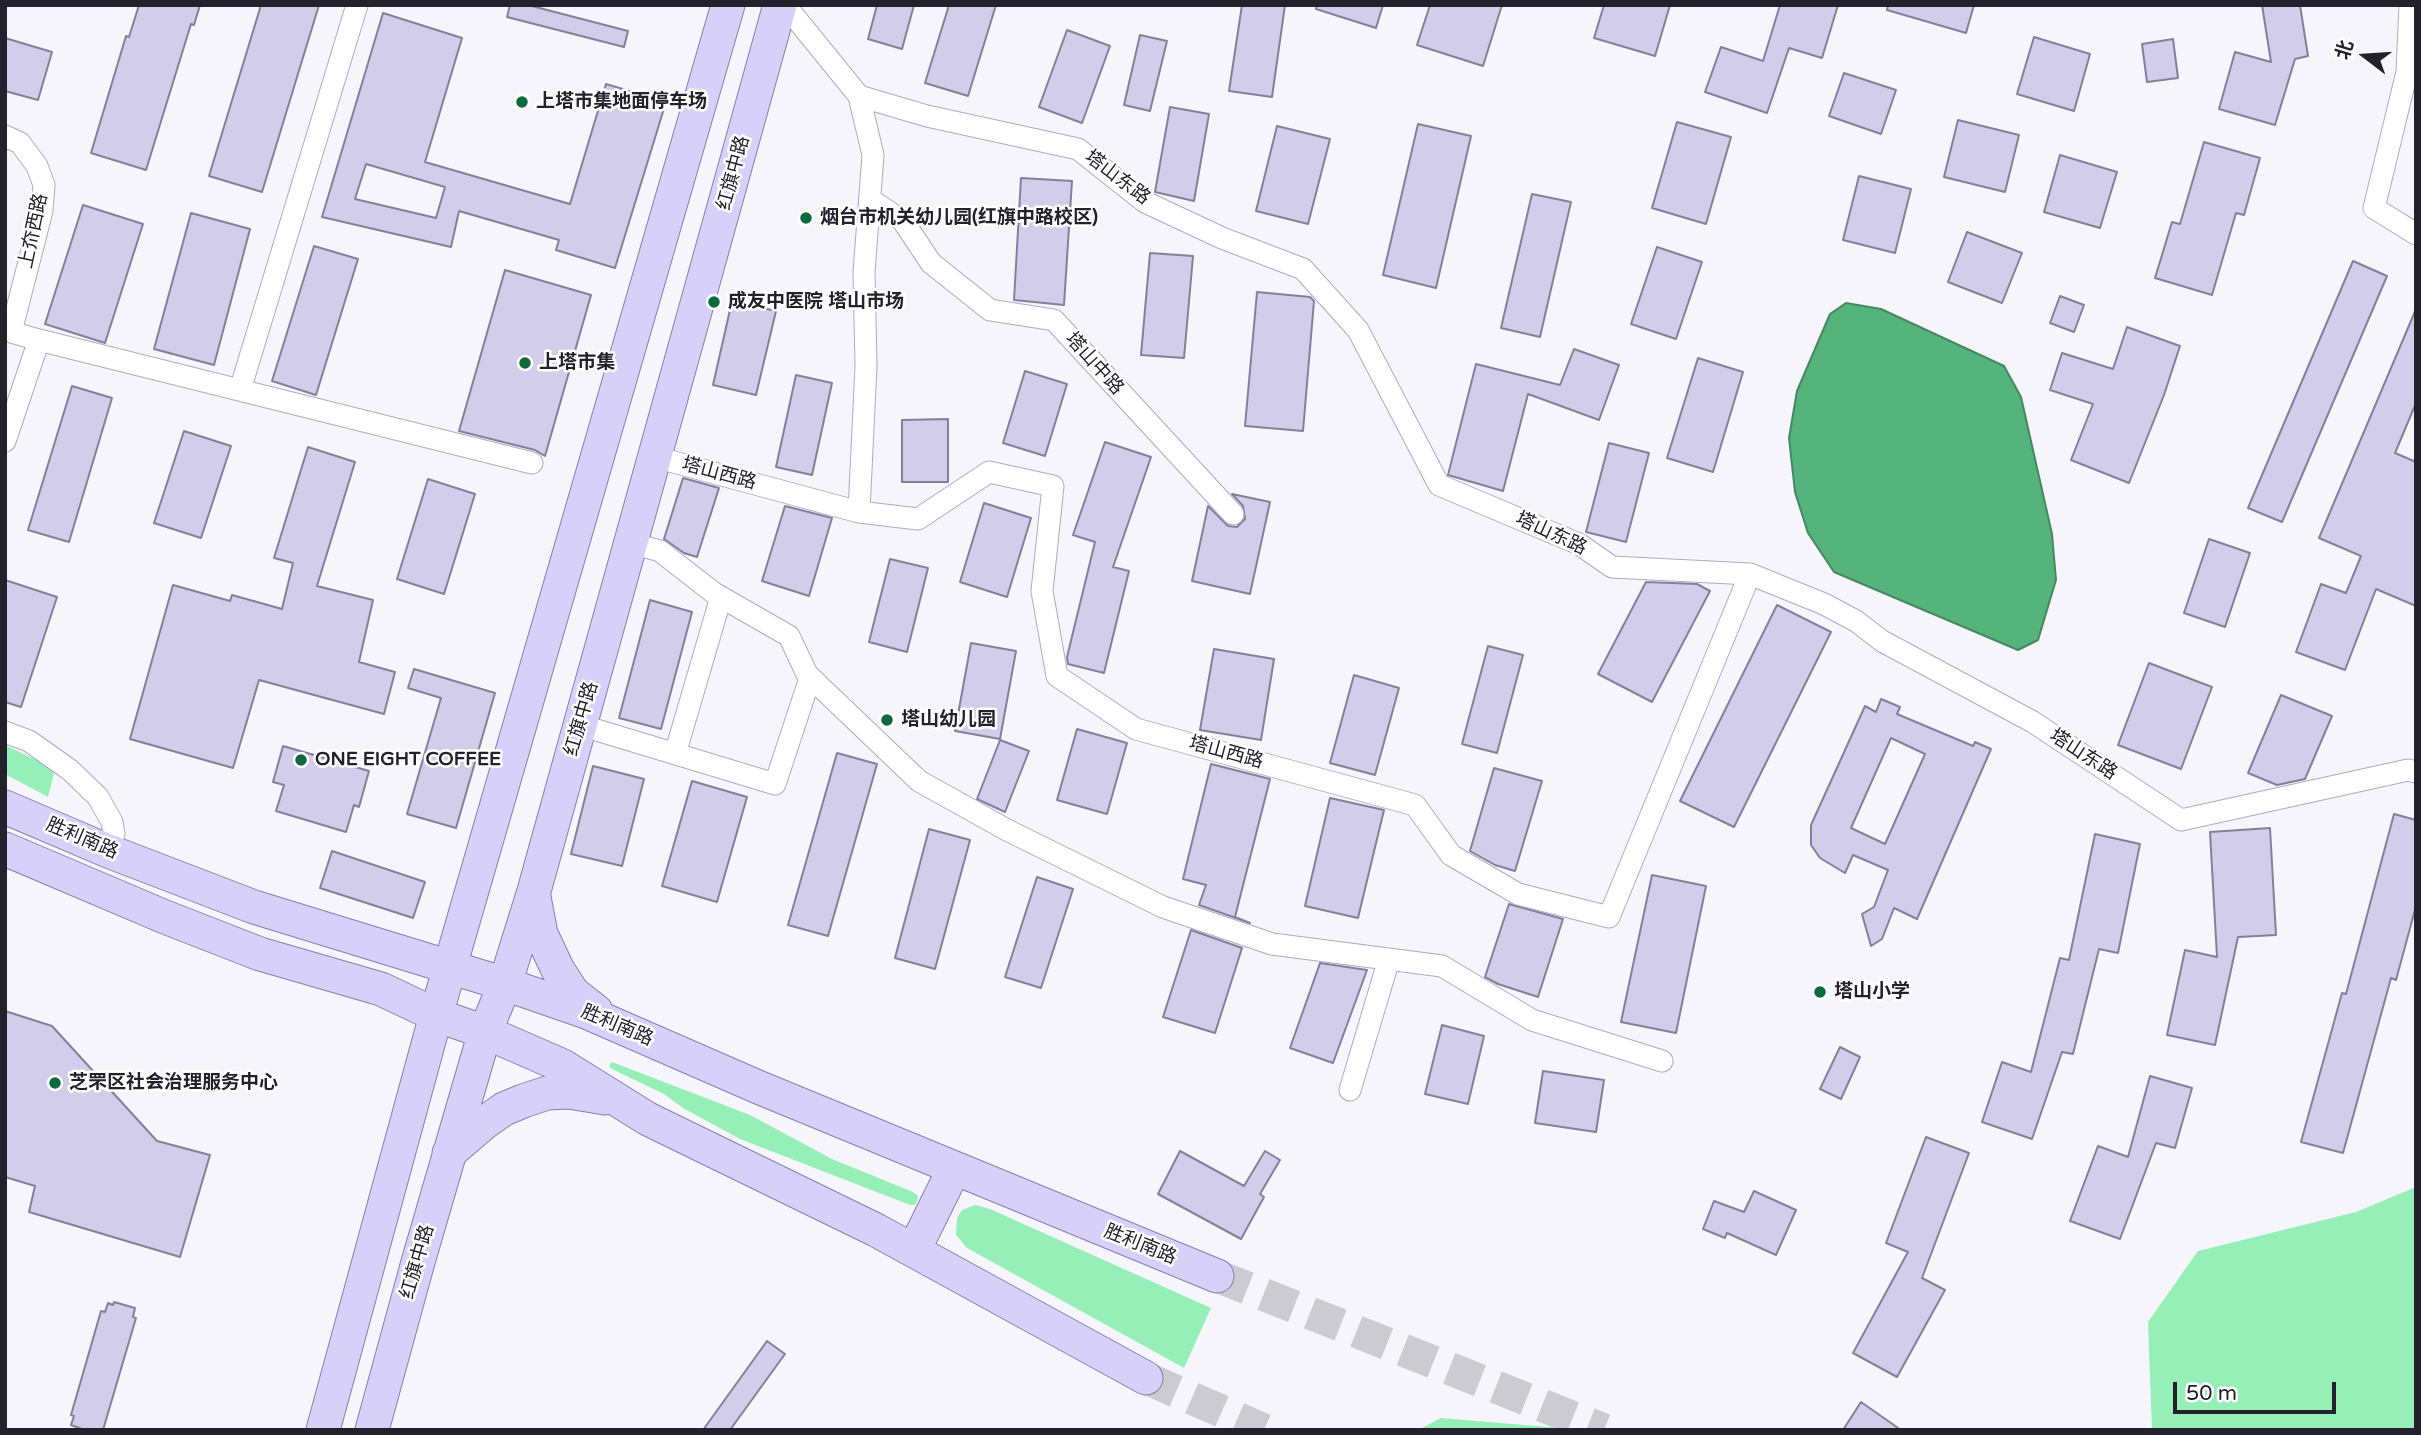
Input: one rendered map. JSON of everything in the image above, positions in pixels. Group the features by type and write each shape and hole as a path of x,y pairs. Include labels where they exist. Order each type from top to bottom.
{"main road":[{"path":"323,1430 449,969 728,5"},
{"name":"红旗中路","path":"372,1430 485,1032 505,984 534,891 783,5"},
{"name":"胜利南路","path":"5,807 108,851 254,907 505,984 586,1012 954,1169 1217,1276"},
{"name":"胜利南路","path":"5,849 260,954 381,989 436,1015 485,1032 563,1066 648,1119 876,1230 1146,1378"},
{"path":"534,891 541,934 558,970 573,993 619,1027"},
{"path":"449,1153 484,1122 504,1109 547,1093 569,1092 618,1101"},
{"path":"914,1250 954,1169"}],"street":[{"path":"240,390 357,5"},
{"path":"783,5 859,96 873,155 864,272 866,366 859,512"},
{"path":"2410,5 2407,72 2374,208 2416,234"},
{"name":"塔山东路","path":"859,96 927,116 1078,149 1145,202 1222,238 1303,269 1358,330 1440,485 1579,544 1612,567 1750,574 1824,604 1856,621 1882,641 2033,722 2181,820 2407,769 2416,772"},
{"name":"上夼西路","path":"5,136 20,142 37,166 44,185 42,211 11,332 39,340"},
{"name":"塔山中路","path":"871,200 903,221 931,263 990,310 1054,320 1233,514"},
{"path":"5,441 39,340 532,463"},
{"name":"塔山西路","path":"655,457 859,512 918,519 989,472 1053,486 1042,591 1057,676 1136,729 1415,804 1451,855 1485,875 1518,894 1609,917 1750,574"},
{"path":"631,543 660,551 721,597 789,636 795,653 810,678 919,781 1007,830 1163,907 1272,944 1442,966 1532,1020 1662,1061"},
{"path":"675,754 721,597"},
{"path":"580,726 775,784 810,678"},
{"path":"5,732 29,741 70,770 98,797 112,822 114,834 108,851"},
{"path":"1350,1090 1389,959"}],"shaded area":[{"path":"1846,303 1881,309 2004,366 2021,397 2052,534 2056,580 2038,640 2018,650 1834,572 1808,533 1795,492 1789,438 1797,391 1830,314"},
{"path":"5,745 55,769 48,797 5,774"},
{"path":"612,1062 750,1115 832,1159 913,1192 918,1196 917,1201 915,1205 910,1205 740,1139 683,1108 664,1094 612,1069 609,1066"},
{"path":"2416,1187 2416,1430 2152,1430 2148,1322 2198,1251 2356,1212"},
{"path":"975,1205 990,1209 1211,1308 1184,1368 967,1248 956,1235 957,1218 962,1210"},
{"path":"1441,1418 1572,1429 1574,1430 1418,1430"}],"building":[{"path":"139,5 200,5 194,25 191,24 146,170 91,153 126,36 129,37"},
{"path":"261,5 319,5 262,192 209,176"},
{"path":"510,5 528,5 628,31 624,47 507,17"},
{"path":"877,5 914,5 902,49 868,39"},
{"path":"949,5 996,5 968,96 925,83"},
{"path":"1242,5 1285,5 1272,97 1229,91"},
{"path":"1317,5 1383,5 1376,28 1316,9"},
{"path":"1430,5 1502,5 1483,66 1417,45"},
{"path":"1604,5 1670,5 1655,56 1594,38"},
{"path":"1780,5 1838,5 1822,58 1789,48 1767,113 1705,92 1721,47 1763,61"},
{"path":"1888,5 1974,5 1966,33 1887,10"},
{"path":"2262,5 2300,5 2308,56 2295,59 2275,125 2219,109 2235,52 2271,62"},
{"path":"383,13 462,38 425,162 570,204 606,84 666,102 615,268 556,250 559,240 459,211 451,247 322,217","holes":["366,164 445,187 436,218 355,199"]},
{"path":"1067,30 1110,46 1082,123 1039,107"},
{"path":"1140,35 1167,41 1150,111 1124,105"},
{"path":"2034,37 2090,54 2074,111 2017,94"},
{"path":"5,38 52,52 38,100 5,91"},
{"path":"2173,39 2178,78 2147,82 2142,44"},
{"path":"1844,73 1896,90 1881,134 1829,116"},
{"path":"1170,107 1209,114 1194,201 1155,192"},
{"path":"1958,120 2019,135 2005,192 1944,177"},
{"path":"1677,122 1731,137 1706,224 1652,208"},
{"path":"1418,124 1471,136 1436,288 1383,275"},
{"path":"1277,126 1330,139 1308,224 1256,211"},
{"path":"2204,142 2260,158 2244,215 2236,213 2212,295 2155,278 2172,222 2180,224"},
{"path":"2060,155 2117,172 2100,228 2044,212"},
{"path":"1859,176 1911,189 1895,253 1843,240"},
{"path":"1021,178 1072,181 1064,305 1014,300"},
{"path":"1532,194 1571,202 1540,337 1501,328"},
{"path":"83,205 143,224 105,343 45,324"},
{"path":"191,213 250,229 214,365 154,349"},
{"path":"1967,232 2022,253 2002,303 1948,282"},
{"path":"314,246 358,259 316,395 272,381"},
{"path":"1657,247 1702,262 1676,339 1631,324"},
{"path":"1150,253 1193,256 1184,358 1141,355"},
{"path":"2353,261 2387,276 2282,522 2248,508"},
{"name":"上塔市集","path":"505,270 591,295 545,456 535,450 459,431"},
{"path":"1257,292 1310,297 1314,301 1303,431 1245,426"},
{"path":"2060,296 2084,305 2074,332 2050,323"},
{"path":"732,301 776,311 756,395 713,385"},
{"path":"2416,309 2416,403 2395,453 2416,462 2416,606 2376,589 2345,670 2296,652 2321,584 2346,593 2361,556 2319,538"},
{"path":"2127,327 2180,346 2164,395 2129,483 2071,460 2093,404 2050,390 2062,353 2113,369"},
{"path":"1574,349 1619,365 1599,420 1528,394 1503,491 1448,475 1476,364 1560,385"},
{"path":"1698,358 1743,372 1713,472 1667,458"},
{"path":"1025,371 1067,384 1045,456 1003,443"},
{"path":"796,375 832,383 812,475 776,467"},
{"path":"72,386 112,398 69,542 28,530"},
{"path":"948,419 948,482 902,482 902,420"},
{"path":"184,431 231,446 201,538 154,523"},
{"path":"1105,442 1151,457 1113,567 1129,571 1104,673 1068,664 1067,657 1095,542 1073,535"},
{"path":"1609,443 1649,453 1626,542 1586,532"},
{"path":"308,447 355,462 317,586 373,600 359,662 395,672 384,714 259,680 233,768 130,739 173,585 230,601 232,595 282,609 293,563 274,558"},
{"path":"683,478 719,488 697,557 684,553 664,539"},
{"path":"428,479 475,494 444,594 397,579"},
{"path":"1232,494 1270,502 1250,594 1192,581 1208,506 1228,526 1237,527 1245,519 1243,506"},
{"path":"984,503 1031,518 1007,597 960,582"},
{"path":"785,506 832,518 809,596 762,581"},
{"path":"2209,539 2250,553 2225,627 2184,613"},
{"path":"890,559 928,568 907,652 869,642"},
{"path":"5,580 57,597 21,707 5,702"},
{"path":"1646,582 1697,584 1710,591 1652,702 1598,674"},
{"path":"650,600 692,612 661,729 619,718"},
{"path":"1777,605 1831,632 1734,827 1680,801"},
{"path":"971,643 1016,651 1000,739 955,731"},
{"path":"1488,646 1523,655 1497,753 1462,744"},
{"path":"1214,649 1274,659 1261,740 1200,730"},
{"path":"2149,663 2212,687 2181,769 2118,745"},
{"path":"414,669 495,693 456,828 407,814 441,698 408,688"},
{"path":"1354,675 1399,688 1375,775 1330,763"},
{"path":"2281,695 2332,716 2305,779 2277,785 2248,773"},
{"path":"1881,699 1900,707 1897,714 1973,746 1975,742 1991,749 1917,919 1894,908 1882,939 1871,946 1862,914 1874,907 1888,870 1853,855 1845,873 1820,858 1811,845 1811,825 1865,706 1876,712","holes":["1891,738 1925,754 1885,844 1851,828"]},
{"path":"1077,729 1127,743 1107,814 1057,800"},
{"path":"1000,740 1029,751 1005,812 977,799"},
{"path":"283,746 369,771 359,807 354,805 346,832 276,811 284,785 273,782"},
{"path":"837,753 877,764 828,936 788,925"},
{"path":"1211,764 1270,779 1235,917 1250,923 1199,905 1206,885 1183,879"},
{"path":"593,766 644,779 622,866 571,854"},
{"path":"1494,768 1542,781 1515,871 1495,865 1470,851"},
{"path":"692,781 747,797 717,902 662,886"},
{"path":"1330,798 1384,810 1358,918 1305,906"},
{"path":"2394,814 2416,820 2416,906 2396,980 2391,978 2343,1153 2301,1142 2342,993 2346,994"},
{"path":"2270,828 2276,935 2238,937 2215,1045 2167,1035 2185,950 2217,957 2210,832"},
{"path":"929,829 970,840 935,969 895,958"},
{"path":"2095,834 2140,844 2118,953 2099,949 2073,1054 2062,1052 2032,1139 1982,1122 2002,1062 2031,1072 2060,958 2069,960"},
{"path":"332,851 425,882 413,918 320,888"},
{"path":"1652,875 1706,886 1676,1033 1621,1022"},
{"path":"1037,877 1073,889 1041,988 1005,977"},
{"path":"1509,904 1563,919 1538,997 1485,977"},
{"path":"1191,930 1242,948 1215,1033 1163,1017"},
{"path":"1320,963 1367,970 1333,1063 1290,1048"},
{"name":"芝罘区社会治理服务中心","path":"5,1011 52,1026 157,1141 210,1155 180,1257 29,1212 35,1186 5,1177"},
{"path":"1442,1025 1484,1036 1468,1104 1425,1094"},
{"path":"1840,1047 1860,1057 1841,1099 1820,1089"},
{"path":"1543,1071 1604,1080 1596,1132 1535,1123"},
{"path":"2150,1076 2192,1088 2175,1148 2156,1143 2120,1239 2070,1221 2098,1146 2128,1157"},
{"path":"1926,1137 1969,1153 1922,1278 1945,1290 1897,1377 1853,1353 1908,1252 1886,1243"},
{"path":"1180,1151 1244,1186 1265,1151 1280,1160 1260,1194 1264,1197 1241,1239 1158,1194"},
{"path":"1754,1191 1796,1210 1776,1255 1727,1233 1725,1238 1703,1229 1714,1201 1744,1212"},
{"path":"114,1302 135,1308 133,1317 136,1318 103,1430 85,1430 71,1425 74,1416 71,1415 101,1311 105,1312 108,1303 113,1305"},
{"path":"767,1341 785,1354 730,1430 703,1430"},
{"path":"1861,1402 1901,1430 1843,1430"}],"tunnel":[{"path":"1217,1276 1604,1430"},
{"path":"1146,1378 1264,1430"}],"place":[{"name":"上塔市集地面停车场","path":"522,102"},
{"name":"烟台市机关幼儿园(红旗中路校区)","path":"806,218"},
{"name":"成友中医院 塔山市场","path":"714,302"},
{"name":"上塔市集","path":"525,363"},
{"name":"塔山幼儿园","path":"887,720"},
{"name":"ONE EIGHT COFFEE","path":"301,760"},
{"name":"塔山小学","path":"1820,992"},
{"name":"芝罘区社会治理服务中心","path":"55,1083"}]}
